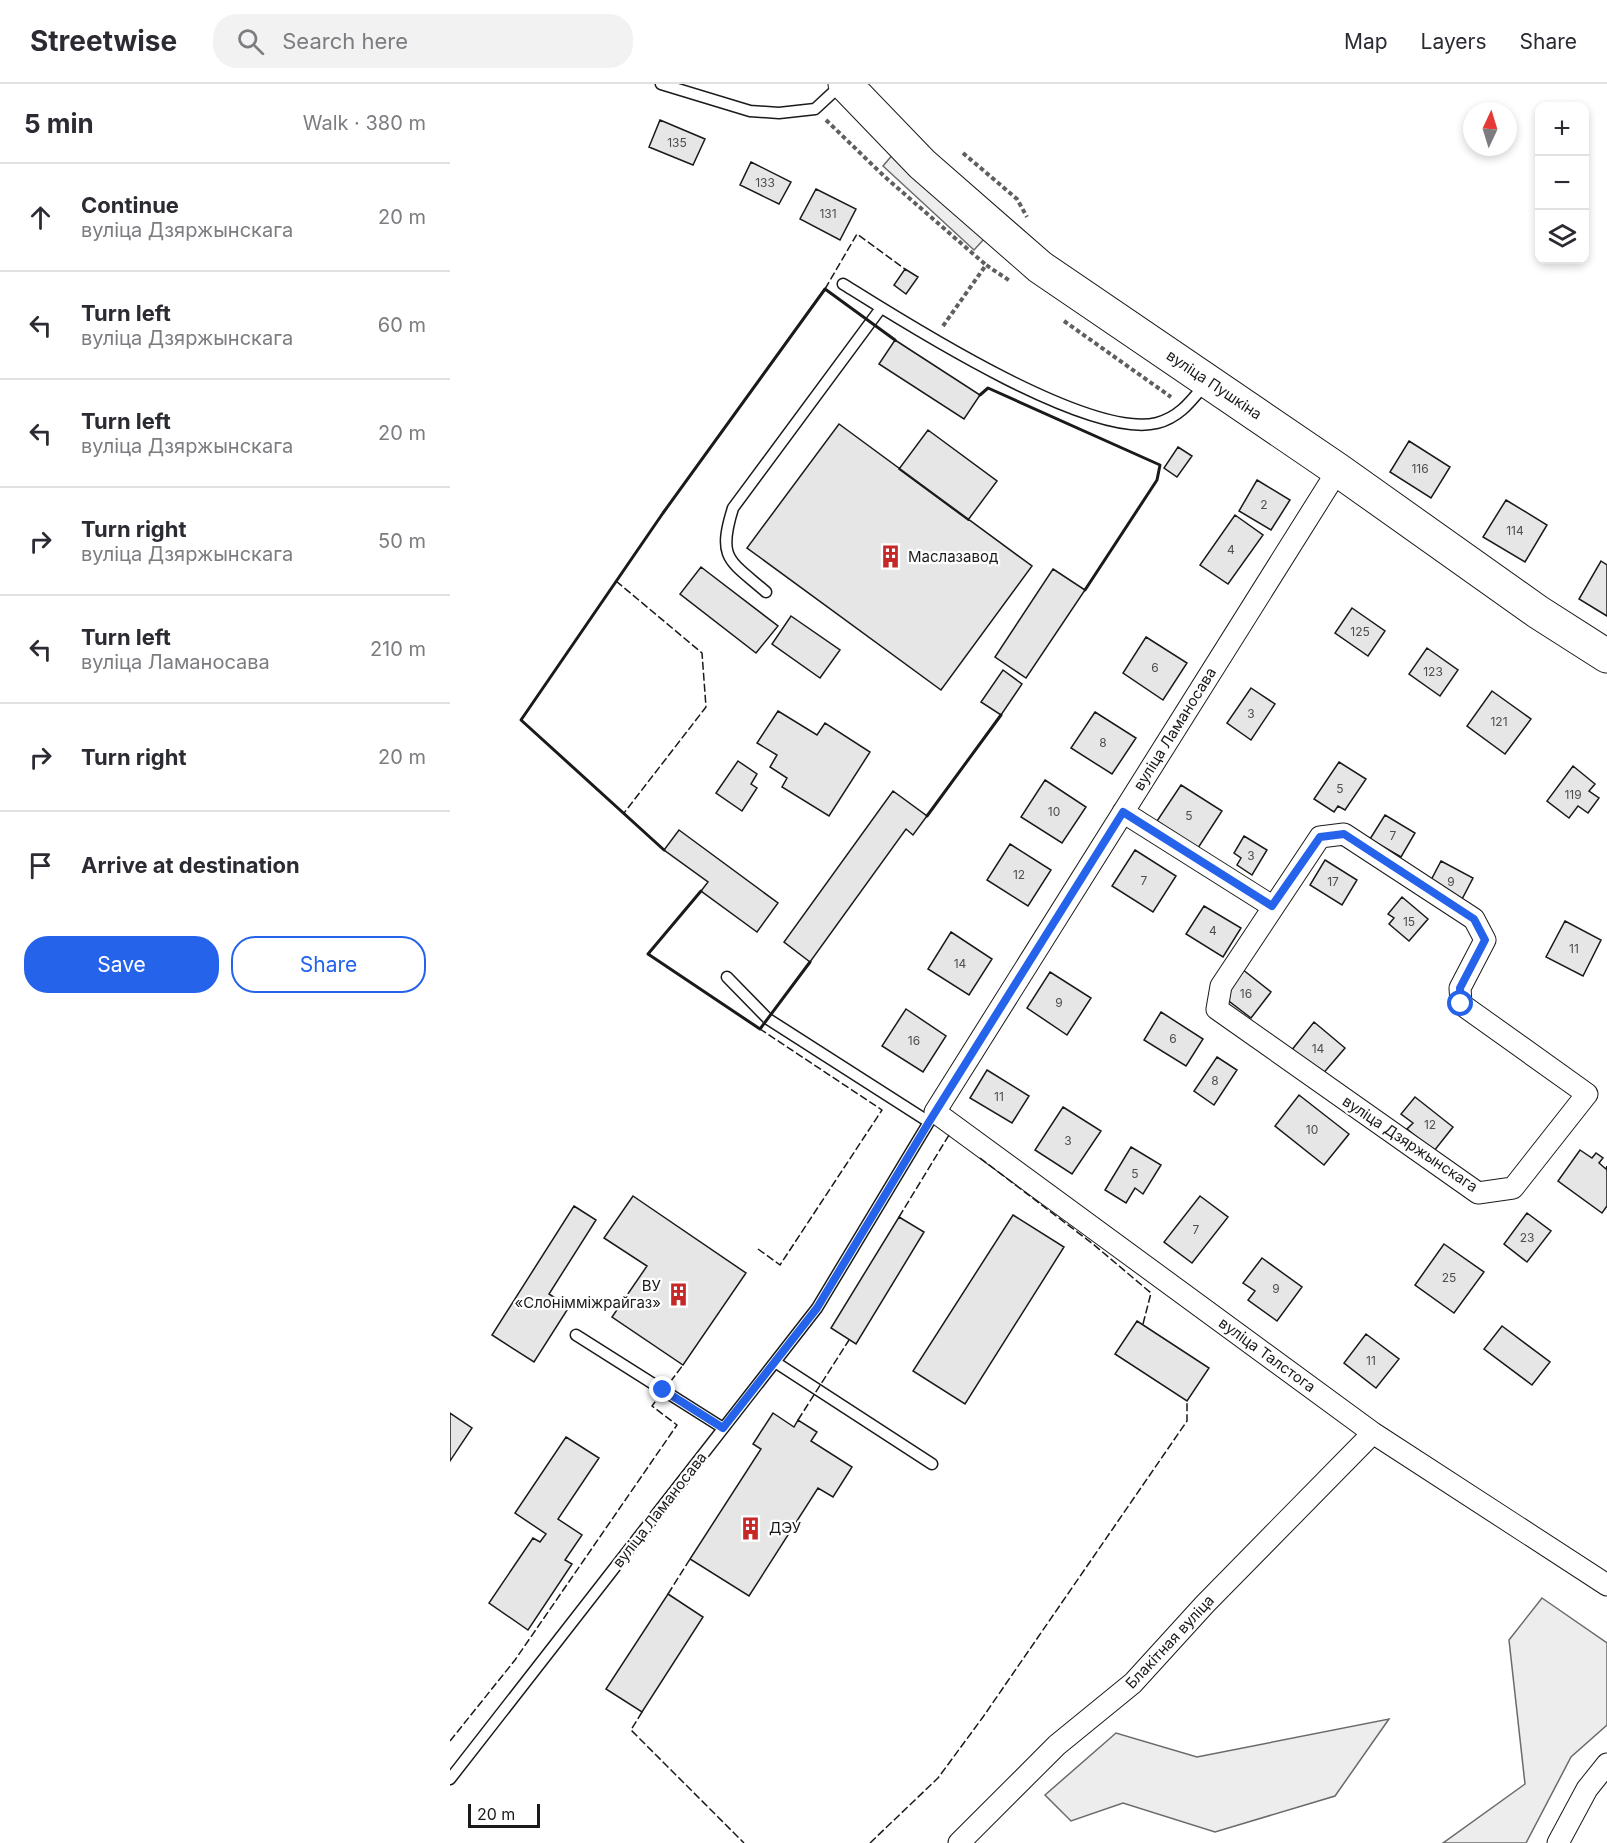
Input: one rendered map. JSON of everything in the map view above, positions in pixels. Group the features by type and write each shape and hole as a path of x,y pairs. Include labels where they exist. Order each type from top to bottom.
{"main road":[{"name":"вуліца Пушкіна","path":"843,84 922,164 1040,267 1338,470 1538,612 1607,656"}],"street":[{"name":"вуліца Ламаносава","path":"932,1117 1338,470"},
{"path":"1123,812 1272,906"},
{"name":"вуліца Дзяржынскага","path":"1344,834 1474,919 1485,940 1460,988 1461,1004 1587,1095 1513,1188 1478,1193 1217,1009 1221,986 1272,906 1320,837 1344,834"},
{"name":"вуліца Талстога","path":"932,1117 1373,1433 1607,1585"},
{"name":"Блакітная вуліца","path":"959,1843 1057,1745 1132,1683 1205,1604 1373,1433"},
{"path":"1558,1843 1587,1789 1607,1764"}],"lane":[{"path":"661,84 750,111 779,112 815,109 843,84"},
{"path":"843,284 934,342 1086,414 1135,425 1156,423 1176,416 1186,408 1208,381"},
{"path":"766,592 730,561 724,536 733,508 881,308"},
{"path":"727,977 768,1019 932,1117"},
{"name":"вуліца Ламаносава","path":"450,1779 817,1308 932,1117"},
{"path":"576,1335 723,1428"},
{"path":"775,1362 932,1464"}],"path":[{"path":"815,109 885,177 986,265 1013,283"},
{"path":"949,315 986,265"},
{"path":"1062,319 1186,408"}],"shaded area":[{"path":"894,153 985,238 974,250 883,166"},
{"path":"1542,1598 1607,1643 1607,1725 1571,1757 1526,1843 1443,1843 1525,1784 1509,1640"},
{"path":"1389,1719 1335,1796 1215,1832 1123,1803 1071,1821 1045,1795 1116,1733 1197,1757"}],"building":[{"path":"660,120 705,139 693,165 649,147"},
{"path":"751,162 791,182 779,204 740,185"},
{"path":"816,189 856,209 840,240 800,219"},
{"path":"905,269 918,277 906,294 894,285"},
{"path":"895,340 980,395 964,419 879,364"},
{"name":"Маслазавод","path":"839,424 1032,566 941,690 747,548"},
{"path":"928,430 997,481 968,520 899,469"},
{"path":"1409,441 1450,467 1431,498 1390,472"},
{"path":"1178,447 1192,456 1177,477 1164,468"},
{"path":"1257,480 1290,500 1271,530 1239,511"},
{"path":"1506,500 1547,525 1525,562 1483,537"},
{"path":"1235,515 1263,535 1228,584 1200,565"},
{"path":"1601,561 1607,565 1607,616 1579,599"},
{"path":"701,567 778,626 756,653 680,594"},
{"path":"1053,569 1085,590 1026,678 995,657"},
{"path":"1352,608 1385,631 1368,656 1335,633"},
{"path":"791,616 840,650 820,678 772,644"},
{"path":"1146,637 1187,663 1163,700 1123,673"},
{"path":"1427,648 1458,670 1440,696 1409,674"},
{"path":"1003,670 1022,684 1001,715 981,702"},
{"path":"1251,688 1275,704 1251,740 1227,723"},
{"path":"1492,691 1531,719 1505,754 1467,726"},
{"path":"778,711 817,735 825,723 870,752 829,816 782,787 787,778 770,767 777,755 757,743"},
{"path":"1095,712 1136,738 1112,774 1071,748"},
{"path":"738,761 757,774 751,784 757,788 742,811 716,793"},
{"path":"1339,762 1366,779 1345,810 1338,806 1334,812 1314,799"},
{"path":"1573,766 1595,784 1589,791 1599,798 1588,813 1578,806 1569,818 1547,801"},
{"path":"1045,780 1086,807 1062,843 1021,817"},
{"path":"1181,785 1222,811 1198,848 1157,821"},
{"path":"893,791 927,816 913,835 906,829 810,962 784,942"},
{"path":"1385,815 1415,833 1401,857 1370,839"},
{"path":"679,830 778,903 757,932 701,891 708,882 664,850"},
{"path":"1244,836 1267,850 1252,875 1237,865 1241,858 1234,853"},
{"path":"1010,844 1051,870 1028,906 987,880"},
{"path":"1135,850 1176,876 1153,912 1112,886"},
{"path":"1325,860 1357,880 1342,905 1310,885"},
{"path":"1441,861 1473,878 1460,903 1428,886"},
{"path":"1402,897 1428,919 1409,941 1389,924 1394,918 1388,914"},
{"path":"1204,906 1241,928 1223,957 1186,934"},
{"path":"1565,921 1601,940 1583,976 1546,957"},
{"path":"951,932 992,959 969,995 928,969"},
{"path":"1242,969 1271,992 1251,1018 1221,995"},
{"path":"1050,972 1091,998 1067,1035 1027,1008"},
{"path":"906,1009 946,1036 923,1072 882,1046"},
{"path":"1161,1012 1203,1039 1186,1066 1144,1040"},
{"path":"1314,1022 1345,1048 1321,1076 1291,1051"},
{"path":"1217,1057 1237,1070 1214,1105 1194,1091"},
{"path":"987,1070 1029,1096 1012,1123 970,1098"},
{"path":"1299,1095 1349,1134 1324,1165 1275,1126"},
{"path":"1415,1097 1453,1127 1434,1151 1407,1129 1413,1123 1401,1114"},
{"path":"1063,1107 1101,1131 1072,1174 1035,1150"},
{"path":"1131,1147 1161,1165 1143,1194 1135,1188 1126,1203 1105,1190"},
{"path":"1580,1150 1592,1158 1596,1153 1603,1158 1599,1163 1606,1169 1607,1166 1607,1206 1602,1213 1558,1181"},
{"name":"ВУ «Слонімміжрайгаз»","path":"633,1196 746,1273 683,1365 612,1317 647,1266 604,1238"},
{"path":"1200,1196 1228,1217 1192,1263 1164,1242"},
{"path":"574,1206 596,1220 549,1294 569,1307 534,1362 492,1335"},
{"path":"1527,1213 1551,1231 1527,1262 1504,1244"},
{"path":"1013,1215 1064,1247 965,1404 913,1371"},
{"path":"899,1217 924,1232 856,1344 831,1328"},
{"path":"1444,1244 1484,1272 1454,1313 1415,1285"},
{"path":"1262,1258 1302,1287 1277,1321 1248,1300 1255,1291 1243,1283"},
{"path":"1137,1321 1209,1368 1187,1401 1115,1354"},
{"path":"1502,1326 1550,1362 1532,1385 1484,1349"},
{"path":"1366,1334 1399,1359 1376,1388 1344,1363"},
{"path":"450,1413 472,1428 450,1461"},
{"name":"ДЭУ","path":"773,1413 794,1427 798,1420 817,1432 811,1441 852,1467 833,1497 818,1488 749,1596 690,1559 761,1449 753,1444"},
{"path":"566,1437 599,1458 558,1519 582,1535 565,1560 572,1564 528,1630 489,1603 533,1538 540,1542 546,1534 515,1513"},
{"path":"668,1594 703,1617 642,1712 606,1689"}],"fence":[{"path":"825,289 857,234 905,269"},
{"path":"616,581 702,653 706,707 624,813"},
{"path":"758,1249 780,1265 882,1110 760,1029"},
{"path":"899,1217 949,1135 951,1136"},
{"path":"980,1158 1093,1244 1151,1293 1143,1324"},
{"path":"798,1420 849,1340"},
{"path":"450,1741 515,1660 677,1425 652,1406 683,1365"},
{"path":"870,1843 938,1778 983,1717 1187,1421 1187,1401"},
{"path":"668,1594 690,1559"},
{"path":"642,1712 631,1730 744,1843"}],"wall":[{"path":"664,850 521,720 663,513 825,289 895,340"},
{"path":"980,395 988,388 1160,465 1157,480 1085,590"},
{"path":"927,816 1001,715"},
{"path":"701,891 648,954 760,1029 810,962"}],"place":[{"name":"Маслазавод","path":"890,557"},
{"name":"ВУ «Слонімміжрайгаз»","path":"679,1295"},
{"name":"ДЭУ","path":"751,1528"}],"route":[{"path":"663,1390 723,1428 817,1308 929,1122 1123,812 1272,906 1320,837 1344,834 1474,919 1485,940 1460,988 1461,1004"}]}
